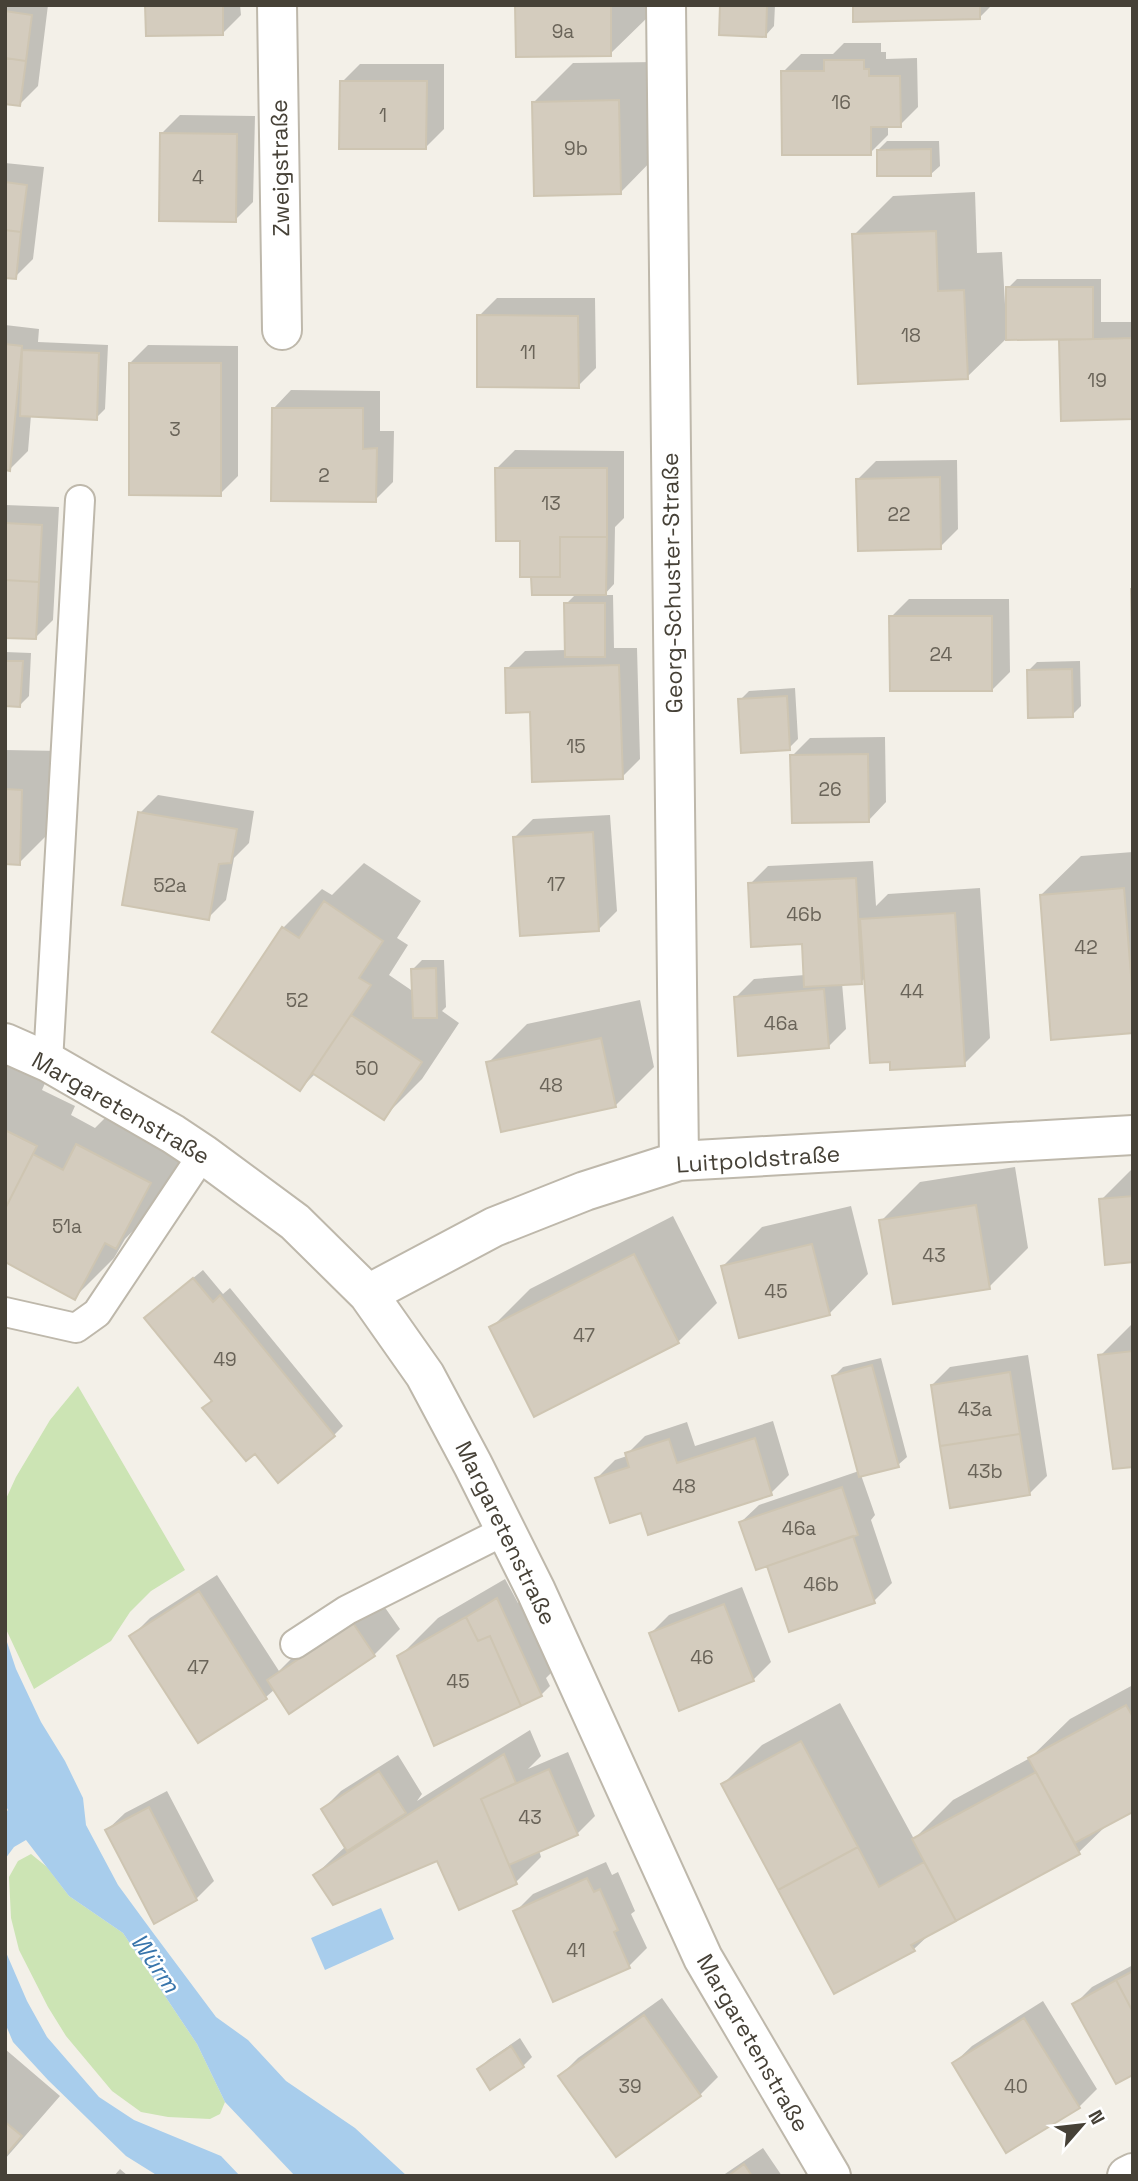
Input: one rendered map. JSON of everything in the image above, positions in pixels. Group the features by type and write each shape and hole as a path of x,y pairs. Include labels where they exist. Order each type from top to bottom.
{"street":[{"name":"Zweigstraße","path":"277,5 282,330"},
{"name":"Georg-Schuster-Straße","path":"666,5 679,1161"},
{"name":"Margaretenstraße","path":"5,1043 48,1062 203,1154 295,1223 368,1294 425,1375 506,1530 702,1958 831,2176"},
{"name":"Luitpoldstraße","path":"368,1294 494,1227 585,1191 679,1161 1133,1135"},
{"path":"1128,2176 1133,2173"}],"lane":[{"path":"48,1062 80,500"},
{"path":"5,1312 76,1328 97,1313 203,1154"},
{"path":"295,1644 347,1610 506,1530"}],"green space":[{"path":"78,1386 185,1570 151,1591 130,1612 111,1641 34,1689 5,1627 5,1501 50,1420"},
{"path":"31,1854 47,1867 69,1896 123,1933 197,2044 225,2102 220,2114 210,2119 168,2117 141,2112 112,2091 66,2036 19,1950 11,1918 9,1877 18,1861"}],"water":[{"name":"Würm","path":"5,1636 16,1669 41,1722 65,1761 83,1798 86,1825 118,1885 151,1930 216,2017 248,2040 286,2081 355,2128 407,2176 295,2176 225,2102 197,2044 123,1933 69,1896 26,1840 14,1847 5,1859 5,1813 8,1810 5,1804"},
{"path":"381,1908 394,1939 325,1970 311,1938"},
{"path":"5,1950 27,2001 47,2037 99,2097 134,2120 221,2156 240,2176 158,2176 126,2156 13,2042 5,2023"}],"building":[{"path":"145,5 223,5 223,35 146,36"},
{"path":"515,5 611,5 611,56 516,57"},
{"path":"720,5 767,5 766,37 719,35"},
{"path":"853,5 980,5 980,19 853,22"},
{"path":"5,11 32,15 26,61 5,58"},
{"path":"5,58 26,61 20,106 5,104"},
{"path":"824,60 864,60 864,69 869,69 869,76 900,76 901,127 871,127 871,155 782,155 781,71 824,71"},
{"path":"340,81 427,81 426,149 339,149"},
{"path":"619,100 621,194 534,196 532,102"},
{"path":"160,133 237,134 236,222 159,221"},
{"path":"931,149 931,176 877,176 877,150"},
{"path":"5,182 27,185 21,232 5,230"},
{"path":"5,230 21,232 16,279 5,278"},
{"path":"936,231 938,291 964,290 968,379 858,384 852,234"},
{"path":"1006,287 1093,287 1093,339 1006,340"},
{"path":"477,315 578,316 579,388 477,387"},
{"path":"1133,338 1133,419 1061,421 1059,340"},
{"path":"5,344 22,346 10,471 5,470"},
{"path":"22,350 99,353 97,420 20,416"},
{"path":"129,363 221,363 221,496 129,495"},
{"path":"272,408 363,408 363,449 377,448 376,502 271,501"},
{"path":"495,468 607,468 607,537 560,537 560,577 520,577 520,541 496,541"},
{"path":"940,477 941,549 858,551 856,479"},
{"path":"5,523 42,525 39,582 5,580"},
{"path":"560,537 607,537 606,595 532,595 531,577 560,577"},
{"path":"5,580 39,582 36,639 5,638"},
{"path":"1133,589 1133,640 1132,640"},
{"path":"564,603 605,603 605,657 565,657"},
{"path":"889,616 992,616 992,691 890,691"},
{"path":"5,661 23,661 20,707 5,706"},
{"path":"619,665 623,779 532,782 530,712 506,713 505,668"},
{"path":"1072,669 1073,717 1028,718 1027,670"},
{"path":"787,696 790,750 741,753 738,699"},
{"path":"868,754 869,822 792,823 790,755"},
{"path":"5,789 22,790 20,865 5,864"},
{"path":"138,812 237,829 231,863 219,864 209,920 122,905"},
{"path":"593,832 599,931 520,936 513,837"},
{"path":"856,878 862,984 804,987 802,944 751,947 748,883"},
{"path":"1124,888 1133,1033 1051,1040 1040,895"},
{"path":"324,901 383,941 359,978 371,985 300,1091 212,1032 282,927 299,938"},
{"path":"955,913 965,1066 890,1070 890,1062 870,1063 860,919"},
{"path":"436,968 437,1018 413,1018 411,969"},
{"path":"824,989 829,1048 738,1056 734,997"},
{"path":"351,1015 422,1062 384,1120 312,1073"},
{"path":"601,1038 616,1107 501,1132 486,1062"},
{"path":"5,1130 37,1146 5,1209"},
{"path":"76,1144 151,1183 116,1249 105,1243 75,1300 5,1262 5,1209 33,1154 63,1170"},
{"path":"1133,1196 1133,1262 1105,1265 1099,1199"},
{"path":"976,1205 990,1289 893,1304 879,1220"},
{"path":"812,1244 830,1315 739,1338 721,1266"},
{"path":"634,1254 679,1343 534,1417 489,1327"},
{"path":"193,1278 213,1302 220,1295 335,1436 278,1483 255,1454 246,1461 202,1408 212,1401 144,1318"},
{"path":"1133,1351 1133,1467 1113,1469 1098,1355"},
{"path":"872,1365 899,1467 859,1477 832,1376"},
{"path":"1010,1372 1020,1434 940,1446 931,1385"},
{"path":"1020,1434 1030,1495 950,1508 940,1446"},
{"path":"755,1438 772,1495 648,1535 641,1513 610,1523 595,1478 629,1467 625,1453 669,1439 677,1463"},
{"path":"842,1487 858,1535 756,1570 739,1522"},
{"path":"853,1536 875,1603 789,1632 767,1566"},
{"path":"199,1591 267,1699 198,1743 129,1636"},
{"path":"497,1598 542,1696 521,1706 490,1636 478,1641 466,1617"},
{"path":"724,1604 754,1681 679,1711 649,1633"},
{"path":"466,1617 478,1641 490,1636 521,1706 434,1746 397,1656"},
{"path":"353,1623 375,1656 289,1714 267,1680"},
{"path":"1126,1705 1133,1717 1133,1812 1075,1843 1028,1758"},
{"path":"801,1741 858,1847 778,1890 721,1784"},
{"path":"504,1754 516,1783 481,1799 517,1884 459,1910 437,1861 333,1905 313,1875"},
{"path":"549,1769 578,1835 509,1865 481,1799"},
{"path":"379,1771 406,1813 347,1851 321,1809"},
{"path":"1036,1772 1080,1854 956,1921 912,1839"},
{"path":"149,1807 197,1900 154,1924 105,1830"},
{"path":"858,1847 879,1887 924,1862 956,1921 911,1945 915,1951 834,1994 778,1890"},
{"path":"587,1878 594,1892 600,1889 618,1930 614,1932 630,1968 553,2002 513,1911"},
{"path":"1133,1971 1133,2012 1116,1980"},
{"path":"1116,1980 1133,2012 1133,2075 1116,2084 1072,2004"},
{"path":"644,2015 701,2096 616,2157 558,2076"},
{"path":"1024,2018 1080,2108 1006,2153 952,2063"},
{"path":"511,2046 524,2067 490,2090 477,2069"},
{"path":"5,2122 22,2136 5,2156"},
{"path":"744,2164 752,2176 728,2176"}]}
